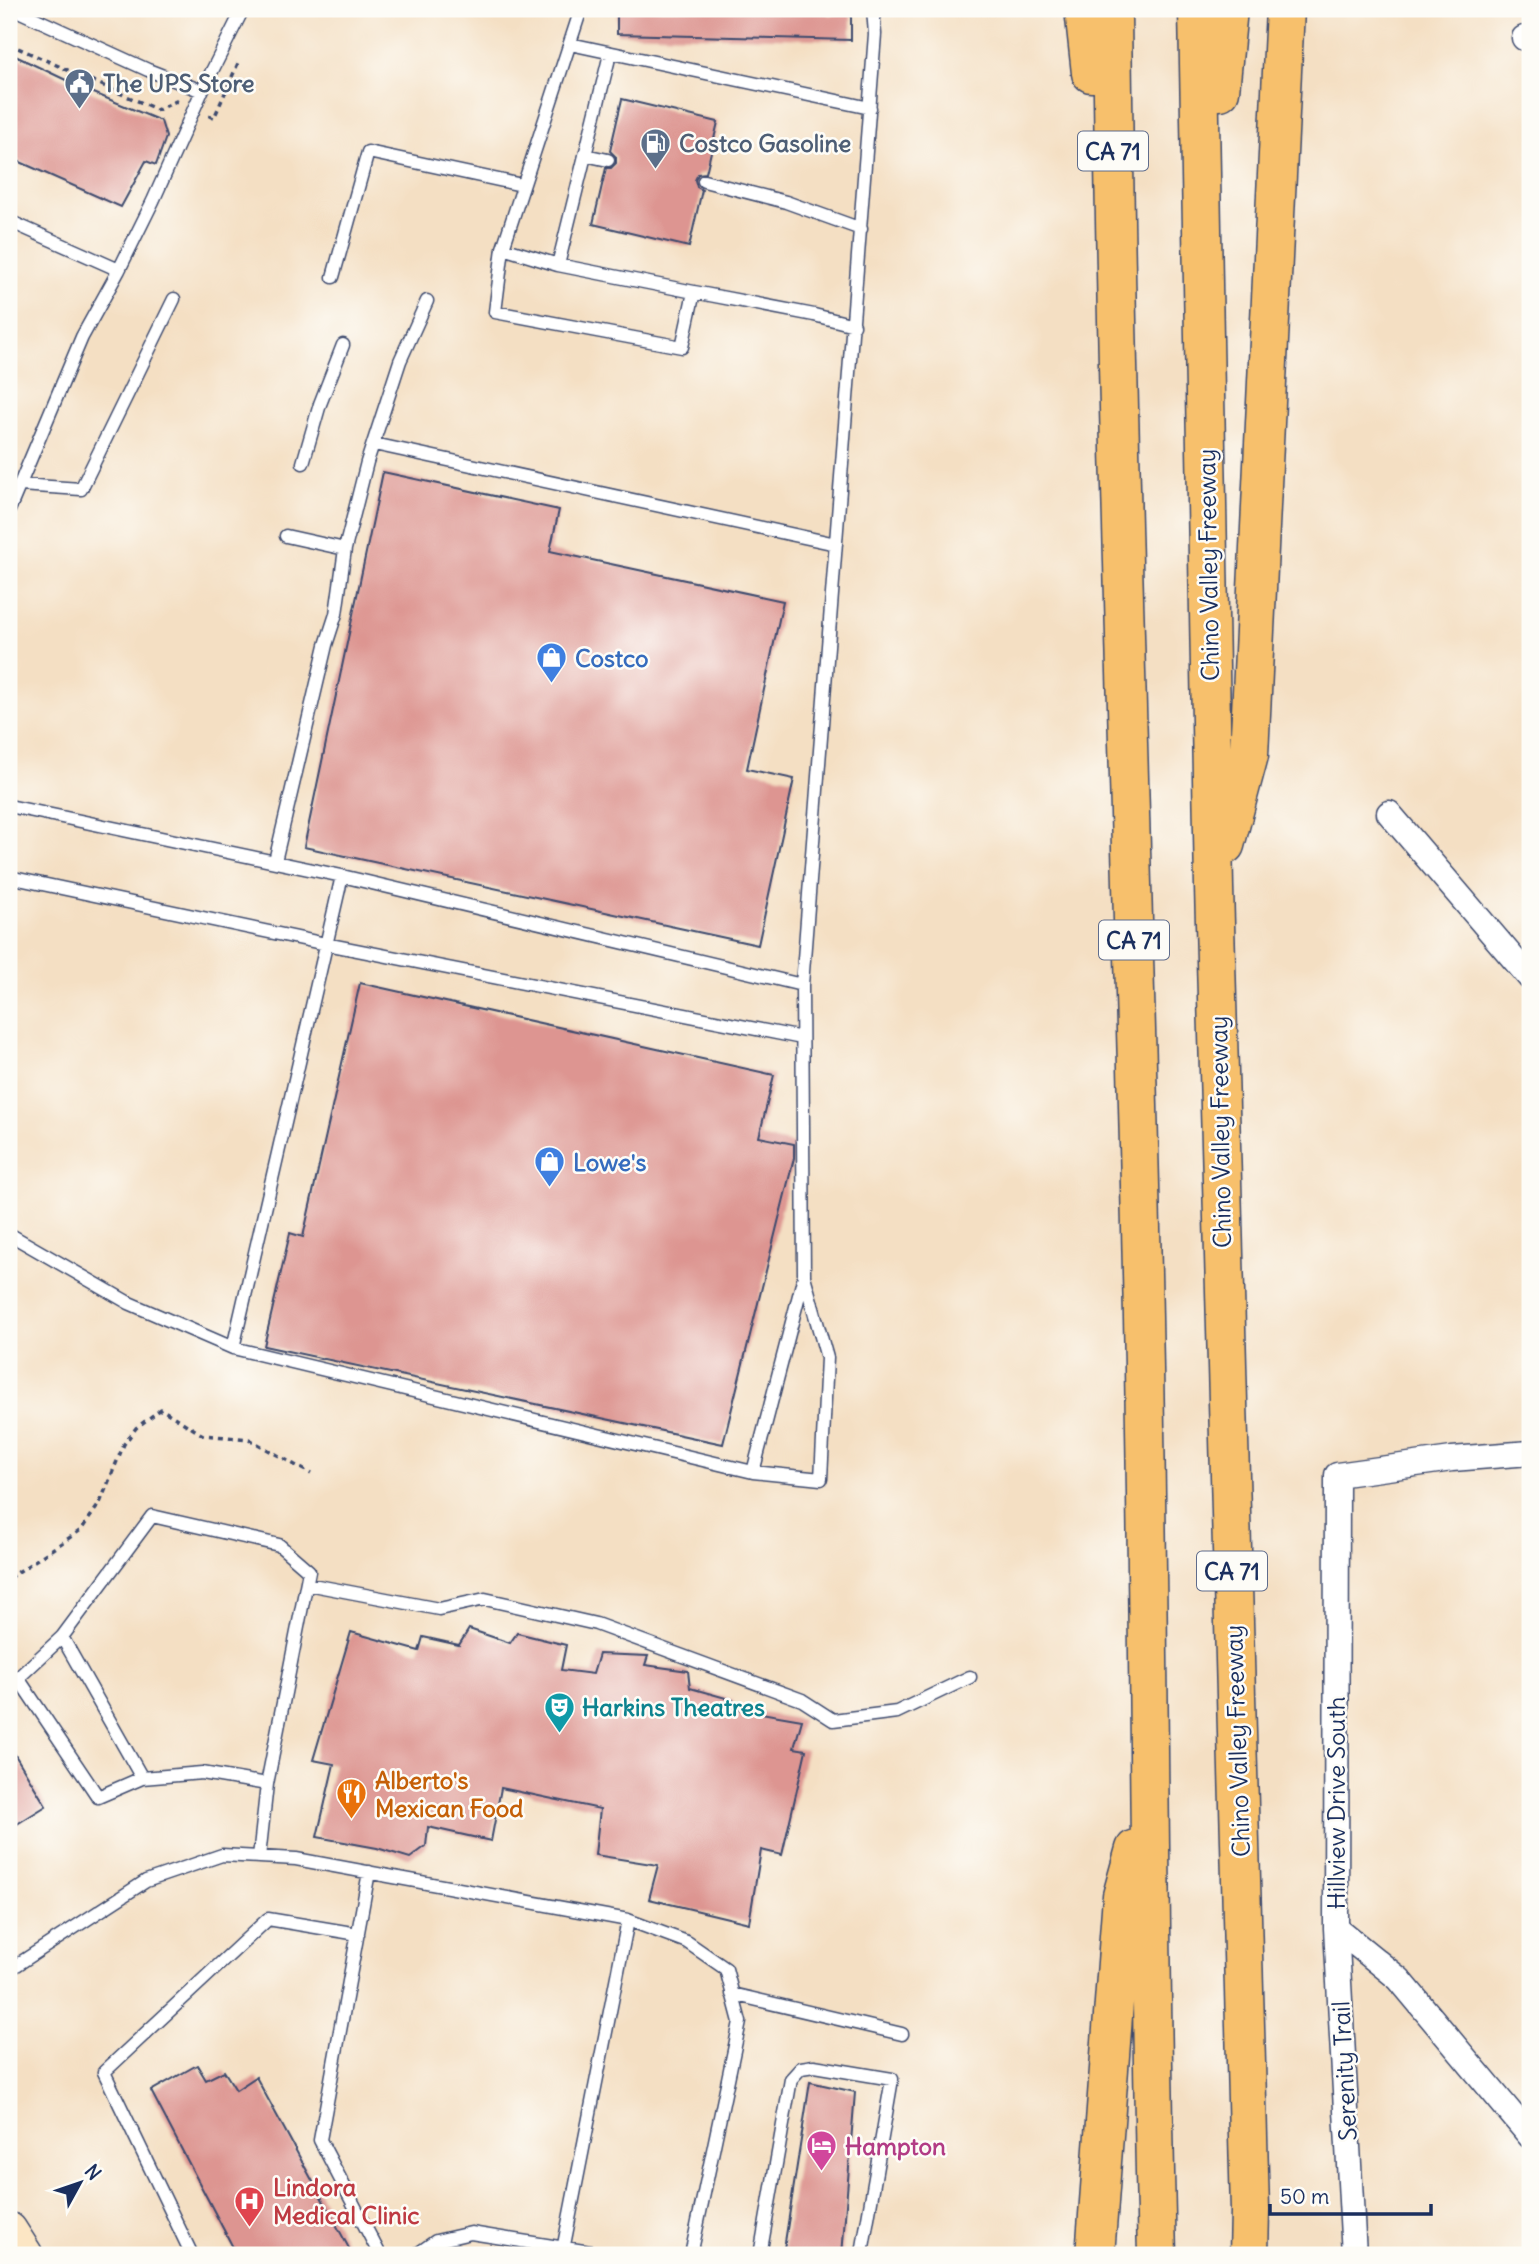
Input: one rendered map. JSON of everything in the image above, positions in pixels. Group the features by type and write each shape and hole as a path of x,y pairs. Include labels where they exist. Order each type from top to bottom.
{"highway":[{"path":"1084,9 1115,294"},
{"name":"CA 71","path":"1112,9 1115,294 1142,1278 1147,1800 1157,2255"},
{"name":"Chino Valley Freeway","path":"1198,9 1214,887 1250,2196 1249,2255"},
{"path":"1204,267 1228,9"},
{"path":"1214,887 1249,755 1285,9"},
{"path":"1095,2255 1122,1896 1147,1800"}],"main road":[{"path":"9,2230 25,2255"}],"street":[{"path":"1390,813 1530,978"},
{"name":"Hillview Drive South","path":"1530,1453 1452,1459 1337,1475 1336,1928 1399,1979 1530,2136"},
{"name":"Serenity Trail","path":"1336,1928 1354,2255"}],"lane":[{"path":"14,9 148,70 202,91"},
{"path":"9,510 82,337 166,175 202,91 243,9"},
{"path":"581,9 503,248 495,312 682,347 694,292"},
{"path":"753,1472 804,1276 802,985 870,108 875,34 873,9"},
{"path":"570,44 870,108"},
{"path":"558,265 610,54"},
{"path":"333,277 368,152 522,186"},
{"path":"585,155 608,160"},
{"path":"704,181 786,202 861,229"},
{"path":"9,221 119,270"},
{"path":"503,248 558,265 854,325"},
{"path":"20,485 81,489 174,299"},
{"path":"275,861 326,645 336,614 345,550 367,462 400,361 427,301"},
{"path":"303,463 320,404 343,345"},
{"path":"374,444 836,544"},
{"path":"286,536 345,550"},
{"path":"9,806 342,876 802,985"},
{"path":"233,1348 342,876"},
{"path":"9,877 326,944 802,1038"},
{"path":"9,1234 129,1303 233,1348 753,1472 821,1479 827,1358 804,1276"},
{"path":"259,1857 267,1784 309,1571 279,1545 152,1516 62,1637 18,1678 98,1797 142,1778 202,1773 267,1784"},
{"path":"307,1584 439,1609 485,1599 596,1624 802,1700 834,1720 897,1712 970,1677"},
{"path":"62,1637 142,1778"},
{"path":"9,1970 146,1881 222,1855 296,1859 628,1920 687,1942 726,1969 740,2022 691,2255"},
{"path":"369,1872 320,2140 380,2255"},
{"path":"192,2255 104,2072 268,1919 358,1934"},
{"path":"563,2252 628,1920"},
{"path":"732,1994 902,2034"},
{"path":"760,2255 791,2080 801,2068 814,2066 892,2079 863,2247 865,2255"},
{"path":"416,2255 436,2241 471,2233 563,2252 609,2255"}],"path":[{"path":"9,44 158,110 176,101 214,118 239,61"},
{"path":"9,1578 81,1530 100,1503 124,1444 136,1428 161,1409 203,1435 248,1439 311,1474"}],"building":[{"path":"617,9 828,9 828,15 851,13 851,40 617,34"},
{"path":"9,53 161,121 166,137 156,165 146,161 121,207 9,157"},
{"name":"Costco Gasoline","path":"622,99 718,122 706,173 698,174 695,180 697,187 702,190 689,247 593,224 606,168 611,168 616,163 616,157 610,151"},
{"name":"Costco","path":"383,472 559,510 550,551 783,601 747,769 794,779 758,945 304,847"},
{"name":"Lowe's","path":"360,983 774,1075 759,1137 794,1144 794,1158 723,1444 264,1346 290,1233 303,1237"},
{"name":"Harkins Theatres","path":"469,1629 510,1643 517,1633 566,1645 561,1670 593,1674 599,1654 648,1656 645,1665 688,1671 690,1688 733,1700 733,1708 802,1720 794,1748 806,1750 782,1855 761,1850 749,1923 649,1899 658,1865 595,1855 600,1809 501,1788 491,1841 428,1827 426,1846 410,1858 377,1848 317,1837 334,1764 313,1760 351,1632 419,1651 423,1637 459,1645"},
{"path":"9,1745 46,1806 9,1829"},
{"path":"197,2065 206,2080 224,2071 236,2090 256,2077 350,2250 341,2255 237,2255 151,2091"},
{"name":"Hampton","path":"810,2082 855,2092 842,2255 783,2255"}],"place":[{"name":"The UPS Store","path":"80,110"},
{"name":"Costco Gasoline","path":"656,170"},
{"name":"Costco","path":"552,685"},
{"name":"Lowe's","path":"550,1189"},
{"name":"Harkins Theatres","path":"559,1734"},
{"name":"Alberto's Mexican Food","path":"352,1821"},
{"name":"Hampton","path":"822,2173"},
{"name":"Lindora Medical Clinic","path":"250,2228"}]}
